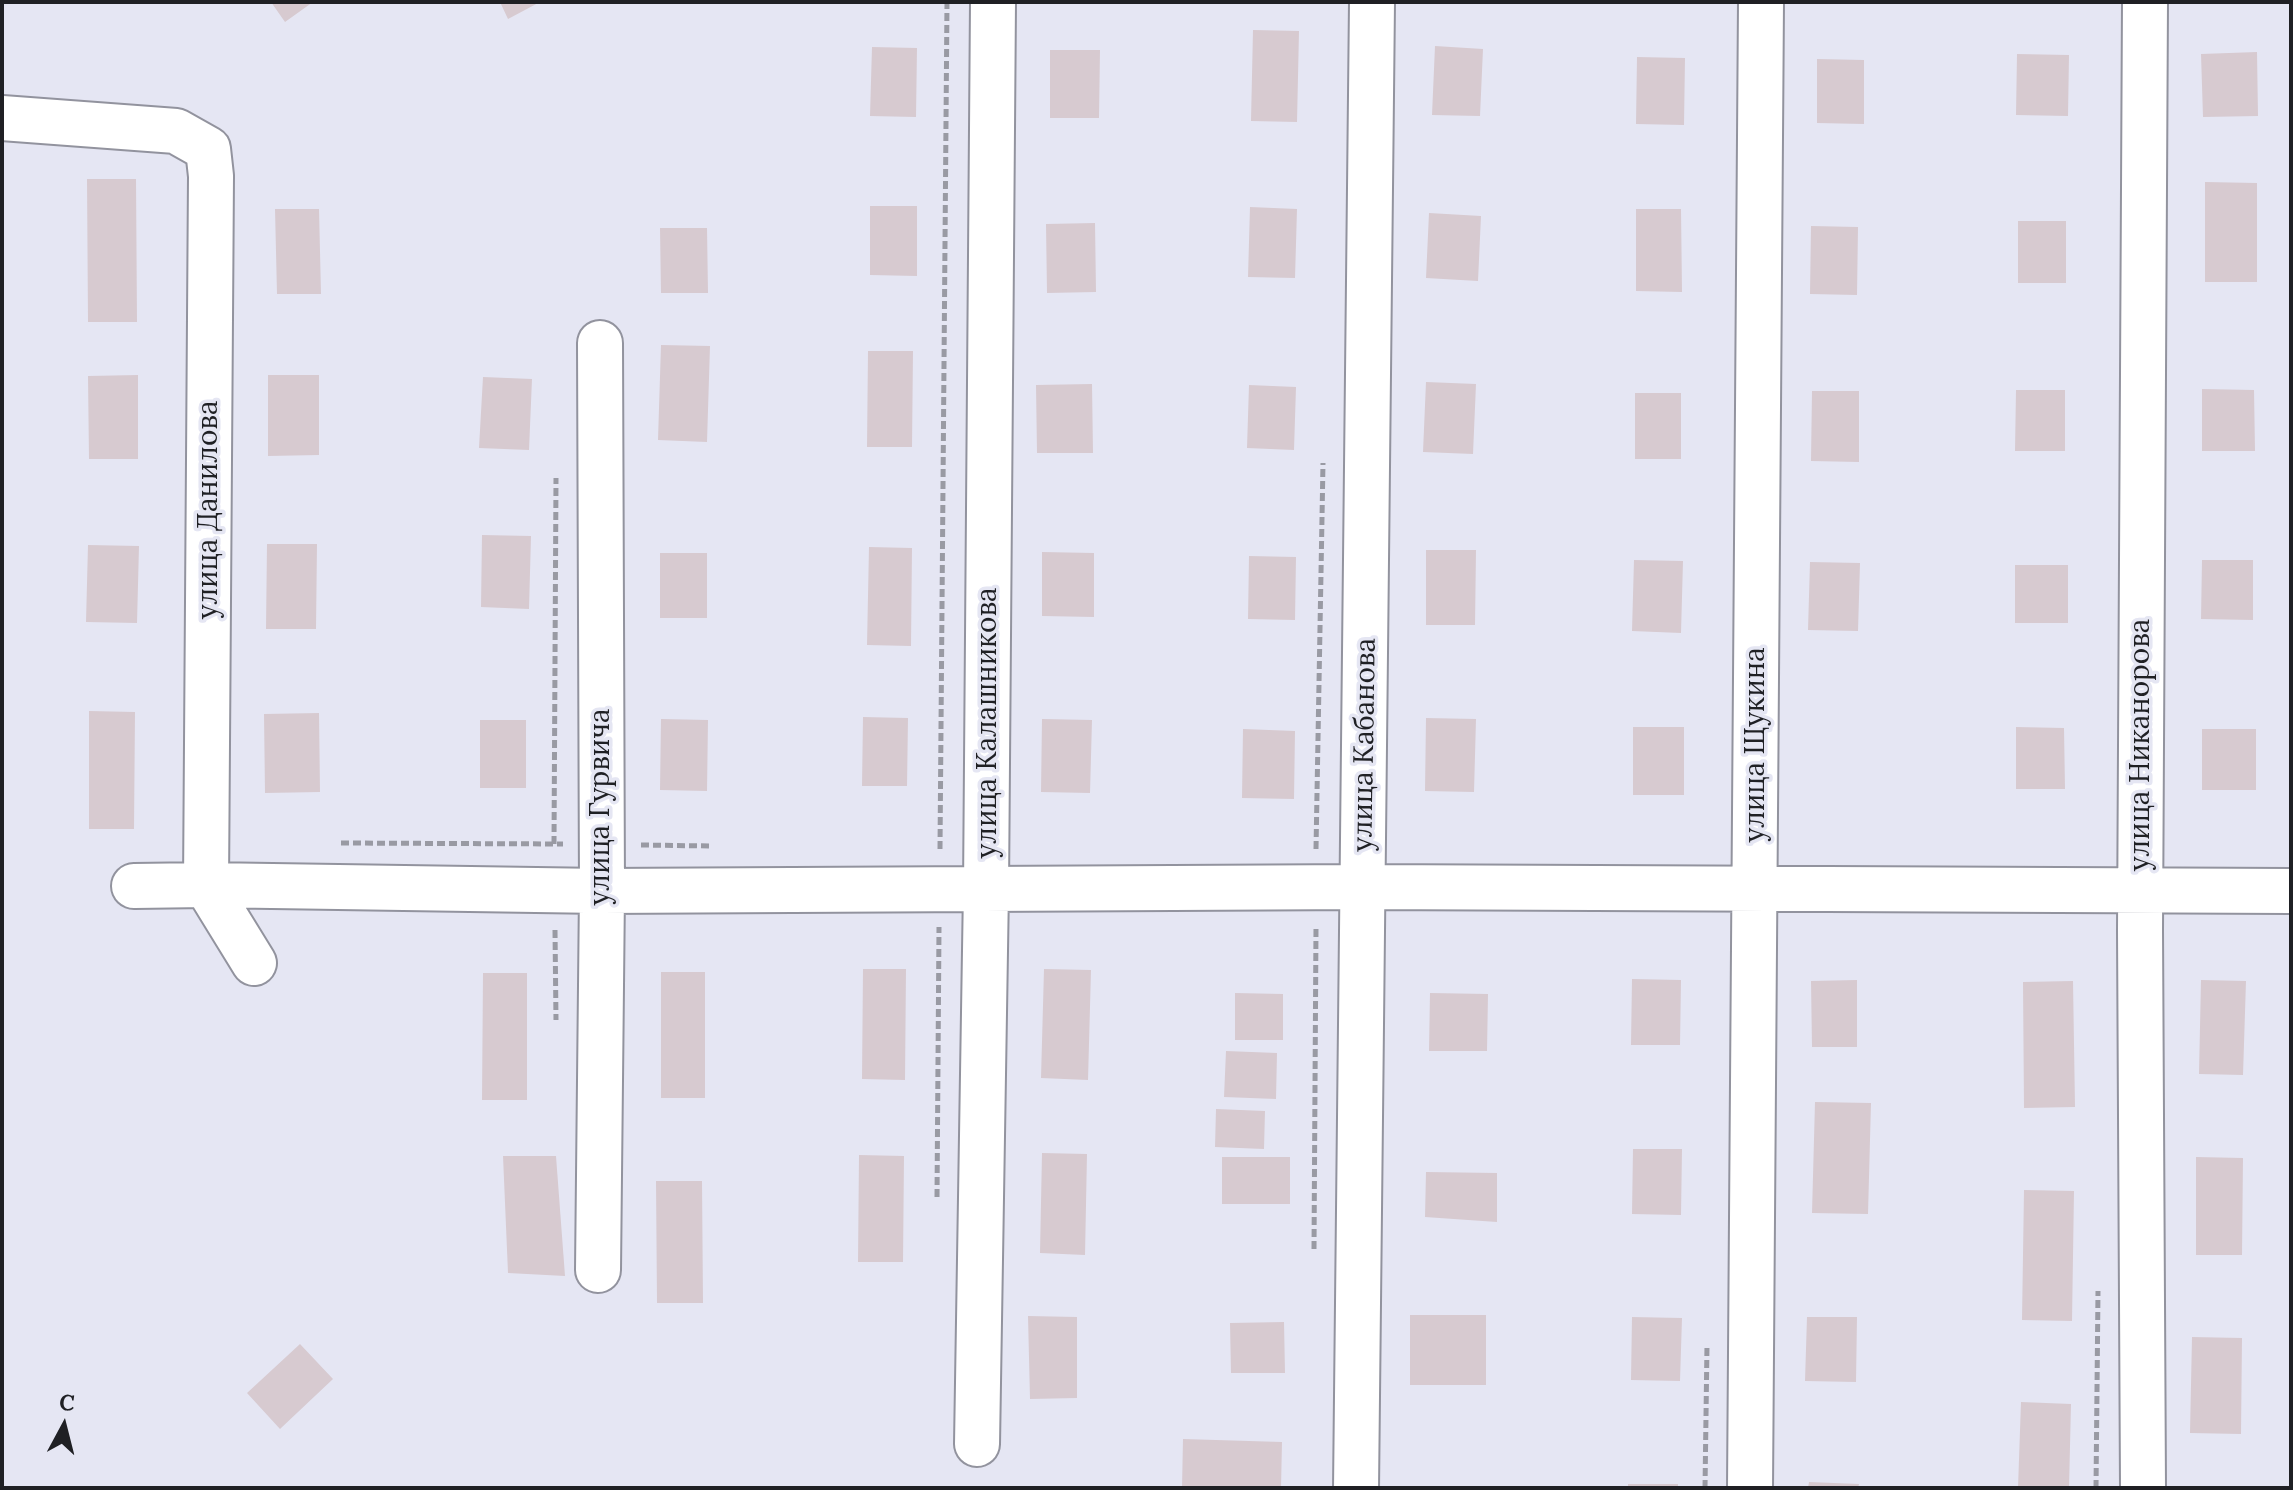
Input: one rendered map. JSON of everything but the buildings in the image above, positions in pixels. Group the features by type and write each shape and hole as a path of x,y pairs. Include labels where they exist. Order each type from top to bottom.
{"street":[{"name":"улица Калашникова","path":"977,1444 987,868 993,2"},
{"name":"улица Кабанова","path":"1356,1488 1372,2"},
{"name":"улица Щукина","path":"1750,1488 1761,2"},
{"name":"улица Никанорова","path":"2143,1488 2141,890 2145,2"},
{"name":"улица Данилова","path":"2,118 176,131 208,149 211,176 206,865"},
{"name":"улица Гурвича","path":"598,1270 602,891 600,343"},
{"path":"134,886 206,865 602,891 940,889 987,868 1316,867 1363,887 2291,891"},
{"path":"206,865 254,963"}],"path":[{"path":"937,1201 947,2"},
{"path":"1314,1254 1323,448"},
{"path":"556,464 554,890 557,1035"},
{"path":"326,843 716,846"},
{"path":"926,847 940,847 987,868"},
{"path":"1302,847 1316,867"}]}
